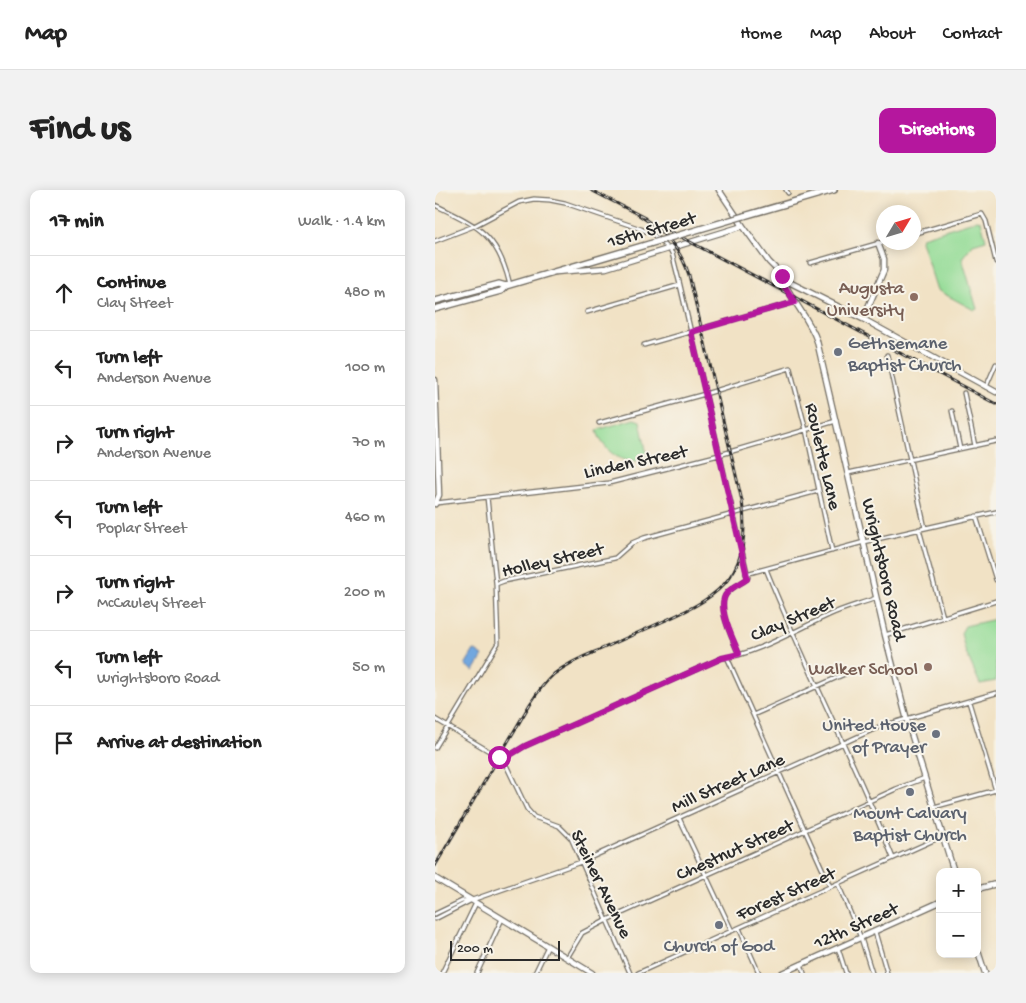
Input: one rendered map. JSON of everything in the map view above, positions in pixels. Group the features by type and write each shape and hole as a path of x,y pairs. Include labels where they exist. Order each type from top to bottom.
{"main road":[{"name":"15th Street","path":"435,301 499,284 508,285 833,190"},
{"name":"15th Street","path":"435,309 501,291 508,285"}],"street":[{"name":"Wrightsboro Road","path":"719,190 743,226 781,275 785,287 809,321 817,341 885,635 907,720 953,868"},
{"path":"435,241 475,226 519,202 534,199 565,203 641,229 654,235 672,253 747,579 725,594 723,601 724,615 739,654"},
{"path":"435,205 475,226 493,242 506,270 508,285"},
{"path":"921,232 982,214 986,221 996,262"},
{"path":"552,272 573,272 606,268 743,226"},
{"path":"810,263 876,244"},
{"path":"863,319 884,270 880,250"},
{"path":"781,275 789,282 863,319 996,392"},
{"path":"587,312 680,285"},
{"path":"644,345 795,302"},
{"path":"887,355 925,528"},
{"path":"986,386 996,364"},
{"name":"Roulette Lane","path":"705,394 790,368 806,430 832,551"},
{"path":"435,380 436,471 439,495 435,503"},
{"path":"964,393 975,446"},
{"path":"599,423 705,394"},
{"path":"952,411 961,449"},
{"name":"Linden Street","path":"435,503 609,483 719,455 836,422"},
{"path":"848,474 996,441"},
{"name":"Holley Street","path":"435,748 498,643 496,584 615,558 632,543 644,538 818,491"},
{"path":"487,497 496,584"},
{"path":"746,574 864,542 996,512"},
{"path":"977,516 994,567 996,580"},
{"path":"919,529 943,617"},
{"path":"766,569 792,632 844,743 893,858"},
{"name":"Clay Street","path":"502,760 525,746 722,658 739,654 832,614 876,598"},
{"path":"885,635 996,602"},
{"path":"727,657 830,886"},
{"path":"753,715 847,673"},
{"name":"Mill Street Lane","path":"435,919 474,901 581,862 879,727 996,693"},
{"path":"934,807 996,790 969,702"},
{"path":"435,719 502,760"},
{"name":"Steiner Avenue","path":"502,760 530,813 534,817 554,823 562,828 571,838 630,973"},
{"name":"Chestnut Street","path":"567,958 582,933 607,920 925,778"},
{"path":"679,818 732,931"},
{"name":"Forest Street","path":"638,973 943,836"},
{"path":"435,878 592,973"},
{"path":"838,884 861,938 872,973"},
{"path":"981,888 996,884"},
{"name":"Mill Street Lane","path":"435,914 462,901 474,901"},
{"path":"442,973 474,901"},
{"name":"12th Street","path":"782,973 936,904"},
{"path":"477,973 503,919"},
{"path":"739,928 759,973"},
{"path":"875,932 887,973"},
{"path":"535,973 548,946"},
{"path":"838,948 846,973"},
{"path":"980,958 985,973"},
{"path":"801,964 804,973"}],"green space":[{"path":"977,220 981,221 986,240 973,244 962,258 977,309 974,310 937,290 921,241 922,237"},
{"path":"634,419 640,421 648,460 632,461 620,458 605,446 599,436 597,430"},
{"path":"996,619 996,681 980,684 965,650 961,633 965,626"}],"water":[{"path":"474,650 483,656 474,671 465,665"}],"railway":[{"path":"591,190 645,218"},
{"path":"435,866 530,704 550,677 575,661 703,601 718,590 729,578 738,563 744,525 742,501 689,275 681,256 670,240 639,215"},
{"path":"662,227 996,404"}],"place":[{"name":"Augusta University","path":"914,297"},
{"name":"Gethsemane Baptist Church","path":"838,352"},
{"name":"Walker School","path":"928,667"},
{"name":"United House of Prayer","path":"936,734"},
{"name":"Mount Calvary Baptist Church","path":"910,792"},
{"name":"Church of God","path":"719,925"}],"route":[{"path":"499,757 502,760 525,746 722,658 739,654 724,615 723,601 725,594 747,579 747,576 691,332 795,302 785,287 782,276"}]}
